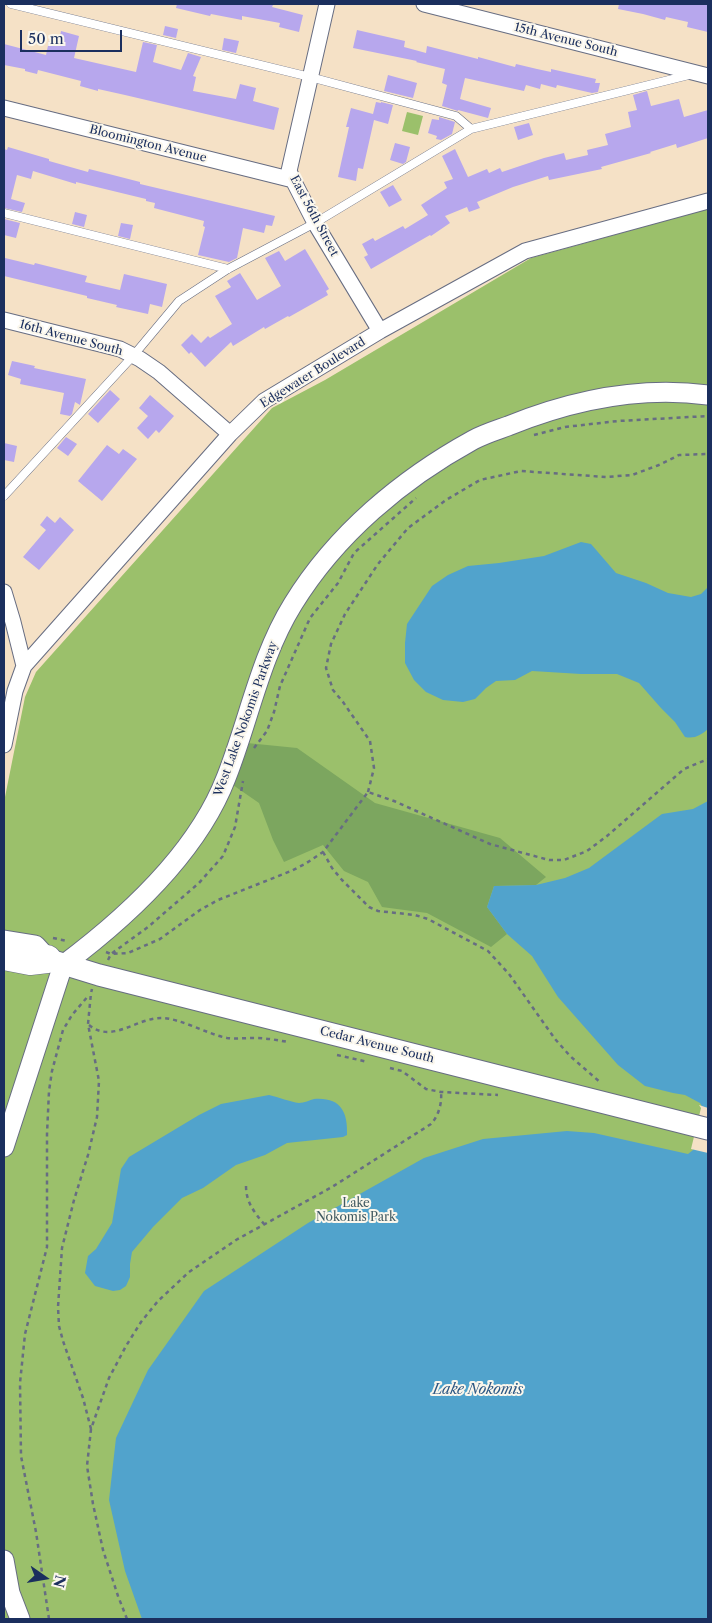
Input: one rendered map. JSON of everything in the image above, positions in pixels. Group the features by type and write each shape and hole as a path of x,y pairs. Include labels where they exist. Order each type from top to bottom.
{"highway":[{"name":"Cedar Avenue South","path":"4,956 30,961 55,962"}],"main road":[{"name":"Cedar Avenue South","path":"4,941 35,946 55,962 109,978 708,1129"}],"street":[{"name":"East 56th Street","path":"327,4 289,171 315,223 380,331"},
{"name":"15th Avenue South","path":"424,4 702,74"},
{"name":"Bloomington Avenue","path":"4,108 293,180"},
{"name":"Edgewater Boulevard","path":"4,745 15,691 24,666 230,434 264,401 380,331 525,250 708,201"},
{"name":"16th Avenue South","path":"4,320 120,349 159,372 230,434"},
{"name":"West Lake Nokomis Parkway","path":"55,962 87,947 146,894 189,846 212,809 226,778 270,650 292,605 320,566 366,515 398,488 439,460 476,438 528,418 570,405 615,395 655,392 708,395"},
{"path":"4,592 24,666"},
{"path":"4,1147 55,962"},
{"path":"4,1560 10,1592 20,1619"}],"lane":[{"path":"11,4 310,77 456,116 471,129"},
{"path":"4,496 133,356 179,302 228,269 315,223 471,129 702,74"},
{"path":"4,213 228,269"}],"path":[{"path":"529,436 564,426 708,416"},
{"path":"243,776 236,827 222,856 199,882 148,927 111,954 128,954 160,939 200,910 218,900 305,864 323,852 368,792 374,768 370,741 333,690 326,668 332,644 344,614 378,564 408,528 446,500 480,480 521,471 606,477 632,475 679,455 708,454"},
{"path":"254,750 267,731 280,686 310,618 338,583 354,553 416,497"},
{"path":"368,792 394,801 490,844 549,860 564,860 587,851 684,769 708,759"},
{"path":"323,852 332,868 342,880 369,907 428,919 488,951 509,974 555,1039 570,1056 601,1083"},
{"path":"50,1619 21,1456 20,1384 25,1334 47,1247 47,1134 52,1071 63,1030 72,1015 91,993 88,1024 99,1081 97,1117 62,1248 58,1307 59,1326 63,1342 83,1398 91,1429"},
{"path":"88,1024 107,1033 141,1022 169,1018 214,1035 292,1043"},
{"path":"331,1053 371,1063"},
{"path":"388,1067 402,1072 426,1089 441,1092 502,1095"},
{"path":"127,1619 104,1550 93,1504 87,1466 91,1429 109,1378 117,1362 141,1322 158,1302 189,1272 236,1240 332,1187 432,1124 437,1116 442,1098 441,1092"},
{"path":"246,1186 247,1199 264,1224"}],"green space":[{"path":"407,112 423,116 418,135 402,131"},
{"name":"Lake Nokomis Park","path":"708,209 708,1619 4,1619 4,802 25,697 36,672 272,408 325,380 531,258"},
{"path":"247,743 297,748 375,803 500,838 546,877 536,885 494,886 487,907 507,934 491,947 427,913 382,907 368,882 344,871 323,845 284,862 273,840 259,803 233,785"}],"water":[{"path":"581,542 591,544 616,573 668,593 691,597 701,594 708,587 708,729 700,735 685,737 675,722 639,683 617,674 532,671 515,680 496,681 475,699 463,702 443,700 426,692 414,680 405,663 407,624 432,586 448,575 468,566 544,556"},
{"name":"Lake Nokomis","path":"708,801 708,1619 142,1619 125,1571 109,1500 116,1438 148,1370 204,1291 308,1223 424,1158 483,1139 567,1131 594,1133 688,1154 693,1150 703,1108 700,1103 685,1095 645,1086 618,1065 558,997 532,956 507,934 487,907 494,886 536,885 565,878 589,868 662,814 693,809"},
{"path":"269,1095 299,1103 323,1099 336,1103 344,1113 347,1135 287,1143 265,1155 236,1165 203,1188 182,1198 153,1227 132,1252 130,1277 126,1286 120,1290 113,1291 95,1286 85,1273 88,1256 96,1249 112,1223 121,1169 129,1157 221,1104"}],"pier":[{"path":"699,1105 708,1108 708,1153 691,1149 701,1108"}],"building":[{"path":"177,4 266,4 303,15 299,32 279,27 280,23 242,16 242,20 211,14 210,16 176,8"},
{"path":"619,4 708,4 708,32 687,27 688,22 666,17 665,20 618,9"},
{"path":"165,26 178,29 176,38 163,35"},
{"path":"357,30 405,41 404,47 426,53 427,46 515,67 516,64 551,72 551,69 596,79 595,83 600,83 598,92 592,93 557,85 556,88 541,84 540,89 526,85 524,91 465,78 460,99 491,108 488,118 458,111 442,106 447,85 442,83 445,69 417,61 353,48"},
{"path":"61,31 79,36 74,58 136,72 143,42 157,45 153,62 181,70 188,53 201,57 193,76 196,77 193,91 236,99 240,84 256,88 253,101 279,108 274,130 98,89 98,91 80,86 81,81 38,70 37,74 25,71 25,69 4,65 4,44 46,55 49,41 59,43"},
{"path":"224,38 239,41 236,53 222,50"},
{"path":"388,75 417,83 413,98 384,91"},
{"path":"647,91 651,106 679,99 684,117 708,110 708,138 677,148 676,144 601,167 602,169 549,180 548,176 513,187 477,202 480,208 469,212 467,207 445,216 450,223 431,236 371,269 364,257 368,255 362,244 373,238 375,241 403,226 405,229 428,215 421,205 447,188 444,182 453,179 442,156 455,149 468,177 487,169 489,173 500,168 502,172 564,153 566,160 588,155 587,150 608,145 605,134 631,127 628,112 637,110 633,95"},
{"path":"376,102 393,105 388,124 374,120 363,169 358,168 356,181 338,177 349,127 346,127 351,108 373,114"},
{"path":"439,117 455,122 452,134 441,140 436,139 437,136 428,133 432,119 439,120"},
{"path":"529,123 533,135 518,140 514,127"},
{"path":"395,143 410,147 406,162 403,164 390,160"},
{"path":"8,147 88,172 89,169 140,182 140,184 275,216 272,226 266,225 264,233 243,228 237,258 229,262 198,255 205,227 203,226 204,221 154,208 155,203 146,201 146,199 76,182 76,184 33,171 31,179 17,175 11,199 25,203 22,212 4,208 4,149 7,150"},
{"path":"393,185 402,200 389,207 380,192"},
{"path":"75,212 87,215 84,227 72,224"},
{"path":"4,219 20,223 16,238 4,235"},
{"path":"121,223 133,225 130,239 118,236"},
{"path":"305,249 329,289 326,291 328,295 265,329 264,327 233,346 231,342 205,367 191,352 189,354 181,345 192,334 201,343 208,336 210,338 232,324 215,296 231,287 227,281 240,273 257,300 281,286 265,258 279,251 285,261"},
{"path":"5,258 34,265 35,263 87,276 85,282 120,290 124,274 167,284 162,307 150,304 148,314 116,307 117,305 87,298 87,296 4,276"},
{"path":"12,361 35,366 34,368 86,379 80,405 75,402 70,416 60,414 64,393 20,384 21,379 8,375"},
{"path":"110,390 120,399 98,423 88,414"},
{"path":"150,395 174,416 159,433 156,430 148,439 137,428 148,416 139,408"},
{"path":"66,437 77,444 68,456 57,448"},
{"path":"4,443 17,446 14,462 4,460"},
{"path":"107,445 119,454 123,449 137,459 102,501 78,481"},
{"path":"47,516 55,523 60,517 74,530 39,570 23,557 46,530 40,525"}]}
